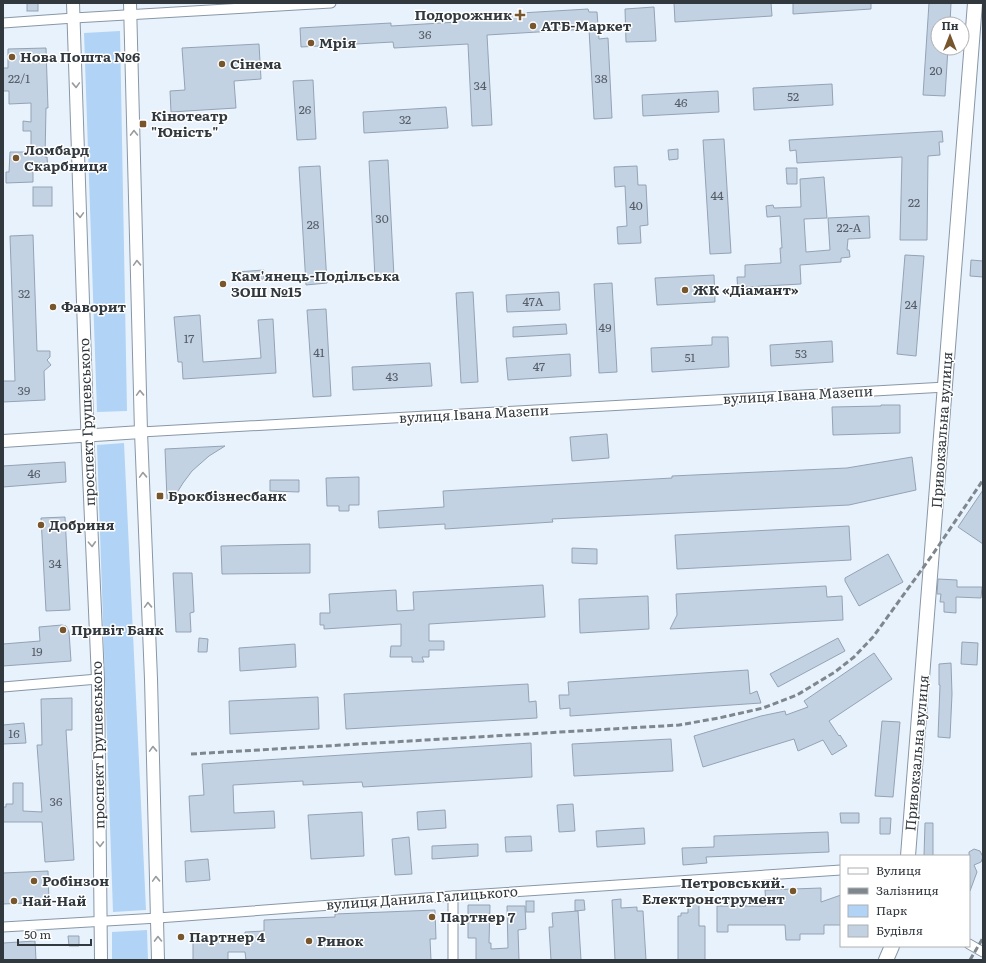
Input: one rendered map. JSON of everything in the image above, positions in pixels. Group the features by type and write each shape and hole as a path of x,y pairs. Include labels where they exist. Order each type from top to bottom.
{"main road":[{"name":"проспект Грушевського","path":"73,3 87,435 98,679 101,960"},
{"name":"Привокзальна вулиця","path":"908,855 976,3"},
{"path":"130,9 141,432 158,918 158,960"},
{"name":"вулиця Івана Мазепи","path":"3,441 141,432"},
{"path":"886,960 892,947"}],"street":[{"path":"3,24 74,18 130,9 331,3"},
{"name":"вулиця Івана Мазепи","path":"141,432 946,387"},
{"path":"3,687 98,679"},
{"name":"вулиця Данила Галицького","path":"3,927 158,918 453,896 840,870"},
{"path":"453,896 453,960"},
{"path":"970,945 983,952"}],"green space":[{"path":"120,31 127,411 97,412 84,33"},
{"path":"124,443 146,910 113,912 97,445"},
{"path":"147,930 148,960 112,960 112,932"}],"building":[{"path":"27,3 38,3 38,11 27,11"},
{"path":"674,3 771,3 772,16 675,22"},
{"path":"793,3 871,3 871,9 793,14"},
{"path":"929,3 951,3 950,16 930,16 930,56 948,56 945,96 923,95"},
{"path":"654,7 656,41 626,42 625,9"},
{"path":"588,9 589,12 597,12 599,39 608,38 612,118 594,119 589,29 487,35 492,125 472,126 468,44 394,48 393,42 301,47 300,28 391,23 391,26 458,22 458,18 487,17 487,15"},
{"name":"Сінема","path":"259,44 261,79 234,81 236,108 171,112 170,91 185,90 182,48"},
{"path":"46,48 48,108 46,108 45,157 47,157 48,170 33,170 33,182 6,183 6,172 9,172 10,152 31,152 31,131 23,131 23,121 31,122 31,103 9,104 9,91 3,91 3,68 8,68 8,49"},
{"path":"313,80 316,139 297,140 293,81"},
{"path":"832,84 833,105 754,110 753,88"},
{"path":"718,91 719,112 643,116 642,95"},
{"path":"446,107 448,128 364,133 363,112"},
{"path":"942,131 943,142 939,142 940,155 928,156 927,240 900,240 902,157 797,163 796,150 790,151 789,140"},
{"path":"724,139 731,253 710,254 703,140"},
{"path":"678,149 678,159 669,160 668,150"},
{"path":"388,160 394,277 375,278 369,161"},
{"path":"320,166 327,283 306,285 299,167"},
{"path":"637,166 638,185 646,185 648,225 640,226 641,243 618,244 617,227 627,226 625,186 615,187 614,167"},
{"path":"786,168 797,168 797,184 787,184"},
{"path":"824,177 827,218 804,219 806,252 830,250 828,218 869,216 870,238 848,239 847,250 849,250 850,257 841,258 841,262 800,265 801,284 746,287 746,294 738,295 737,277 745,277 745,265 781,263 780,248 782,248 780,216 767,217 766,206 773,205 774,208 801,207 800,179"},
{"path":"33,187 52,187 52,206 33,206"},
{"path":"33,235 37,351 50,351 50,357 47,360 51,365 44,371 45,400 3,402 3,381 15,381 10,236"},
{"path":"905,255 924,256 916,356 897,354"},
{"path":"971,260 983,261 983,277 970,276"},
{"path":"264,270 264,279 237,281 236,272"},
{"name":"ЖК «Діамант»","path":"714,275 715,302 657,305 655,278"},
{"path":"612,283 617,372 599,373 594,284"},
{"path":"473,292 478,382 461,383 456,293"},
{"path":"559,292 560,310 507,312 506,295"},
{"path":"326,309 331,396 313,397 307,310"},
{"path":"200,315 203,362 261,358 258,320 273,319 276,373 183,379 182,362 178,362 174,317"},
{"path":"566,324 567,334 513,337 513,327"},
{"path":"712,337 728,337 729,367 652,372 651,348 712,345"},
{"path":"832,341 833,362 771,366 770,345"},
{"path":"570,354 571,376 508,380 506,358"},
{"path":"430,363 432,386 353,390 352,367"},
{"path":"900,405 900,433 833,435 832,407"},
{"path":"607,434 609,458 572,461 570,437"},
{"path":"225,446 209,456 192,471 173,499 167,499 165,449"},
{"path":"912,457 916,490 849,505 552,519 553,522 445,529 445,524 379,528 378,511 444,507 443,491 672,478 672,476 847,468"},
{"path":"65,462 66,482 3,487 3,466"},
{"path":"359,477 359,505 349,505 349,511 339,511 339,506 327,506 326,478"},
{"path":"270,480 299,480 299,492 270,491"},
{"path":"983,490 983,544 958,527"},
{"path":"65,517 70,610 46,611 41,518"},
{"path":"849,526 851,560 677,569 675,535"},
{"path":"310,544 310,573 222,574 221,546"},
{"path":"572,548 597,549 597,564 572,563"},
{"path":"888,554 903,582 859,606 845,581 845,578"},
{"path":"173,573 192,573 194,612 190,613 191,632 176,632"},
{"path":"938,579 957,580 957,587 982,587 981,598 956,597 956,613 944,612 944,602 940,602 941,594 937,594"},
{"path":"543,585 545,617 429,624 429,641 444,641 444,650 429,650 429,657 422,657 424,662 412,662 412,657 390,657 391,646 401,646 401,624 324,629 324,625 320,625 320,613 330,613 329,594 396,590 397,611 414,610 413,592"},
{"path":"826,586 827,597 842,596 843,620 670,629 677,615 676,594"},
{"path":"648,596 649,629 580,633 579,599"},
{"path":"66,626 69,632 71,661 3,666 3,644 40,641 39,627"},
{"path":"199,638 208,639 207,652 198,652"},
{"path":"838,638 845,651 778,687 770,674"},
{"path":"962,642 978,643 977,665 961,664"},
{"path":"295,644 296,667 240,671 239,648"},
{"path":"874,653 892,679 829,721 847,746 832,755 823,740 798,751 794,739 703,767 694,736 761,716 785,711 786,715 808,707 804,701"},
{"path":"951,663 952,694 950,738 938,737 940,685 939,664"},
{"path":"748,670 750,694 757,691 761,703 570,716 570,708 560,709 559,695 569,695 568,682"},
{"path":"528,684 529,702 536,701 537,718 346,729 344,694"},
{"path":"318,697 319,729 230,734 229,701"},
{"path":"72,698 72,730 66,730 74,860 45,862 42,822 3,822 3,807 6,807 6,804 13,804 13,783 23,783 23,811 42,812 37,745 42,745 41,699"},
{"path":"882,721 900,722 893,797 875,796"},
{"path":"24,723 26,743 3,744 3,725"},
{"path":"671,739 673,771 574,776 572,744"},
{"path":"531,743 532,777 363,787 362,782 303,785 303,781 233,785 234,813 274,811 275,828 191,832 189,796 204,795 202,764"},
{"path":"573,804 575,831 559,832 557,805"},
{"path":"445,810 446,828 418,830 417,812"},
{"path":"362,812 364,856 311,859 308,815"},
{"path":"840,813 859,813 859,823 841,823"},
{"path":"880,818 891,818 890,834 880,834"},
{"path":"925,823 933,823 933,855 924,855"},
{"path":"644,828 645,844 597,847 596,831"},
{"path":"828,832 829,852 706,857 707,863 683,865 682,848 714,847 714,836"},
{"path":"531,836 532,851 506,852 505,837"},
{"path":"409,837 412,874 395,875 392,839"},
{"path":"478,844 478,856 432,859 432,846"},
{"path":"974,849 980,851 983,857 981,862 974,865 977,872 970,891 970,855 969,852"},
{"path":"208,859 210,880 186,882 185,861"},
{"path":"48,871 49,902 3,904 3,873"},
{"path":"821,888 821,902 840,895 840,925 824,925 824,934 800,934 800,940 786,940 785,925 728,925 728,932 717,932 717,906 728,906 728,899 742,899 742,906 766,906 765,890"},
{"path":"621,899 621,908 637,907 637,911 643,911 646,960 615,960 612,900"},
{"path":"688,899 699,899 699,926 705,926 705,960 678,960 678,916 681,916 681,913 688,913"},
{"path":"575,900 584,900 585,910 575,911"},
{"path":"526,901 534,901 534,912 526,912"},
{"path":"468,905 490,905 489,943 491,943 491,949 508,948 507,906 525,906 526,929 518,930 519,960 476,960 476,938 468,938"},
{"name":"Ринок","path":"435,910 436,939 430,939 431,960 246,960 245,952 228,952 228,960 193,960 193,938 245,936 245,932 264,931 264,920 335,917 335,914"},
{"path":"578,911 581,960 551,960 549,927 553,927 552,913"},
{"path":"68,936 79,936 79,946 69,946"},
{"path":"35,941 36,960 3,960 3,943"}],"railway":[{"path":"191,754 679,725 763,708 797,695 835,672 854,657 873,637 933,554 983,480"},
{"path":"970,960 983,938"}],"place":[{"name":"Подорожник","path":"520,15"},
{"name":"АТБ-Маркет","path":"533,26"},
{"name":"Мрія","path":"311,43"},
{"name":"Нова Пошта №6","path":"12,57"},
{"name":"Сінема","path":"222,64"},
{"name":"Кінотеатр \"Юність\"","path":"143,124"},
{"name":"Ломбард Скарбниця","path":"16,158"},
{"name":"Кам'янець-Подільська ЗОШ №15","path":"223,284"},
{"name":"ЖК «Діамант»","path":"685,290"},
{"name":"Фаворит","path":"53,307"},
{"name":"Брокбізнесбанк","path":"160,496"},
{"name":"Добриня","path":"41,525"},
{"name":"Привіт Банк","path":"63,630"},
{"name":"Робінзон","path":"34,881"},
{"name":"Петровський. Електронструмент","path":"793,891"},
{"name":"Най-Най","path":"14,901"},
{"name":"Партнер 7","path":"432,917"},
{"name":"Партнер 4","path":"181,937"},
{"name":"Ринок","path":"309,941"}]}
